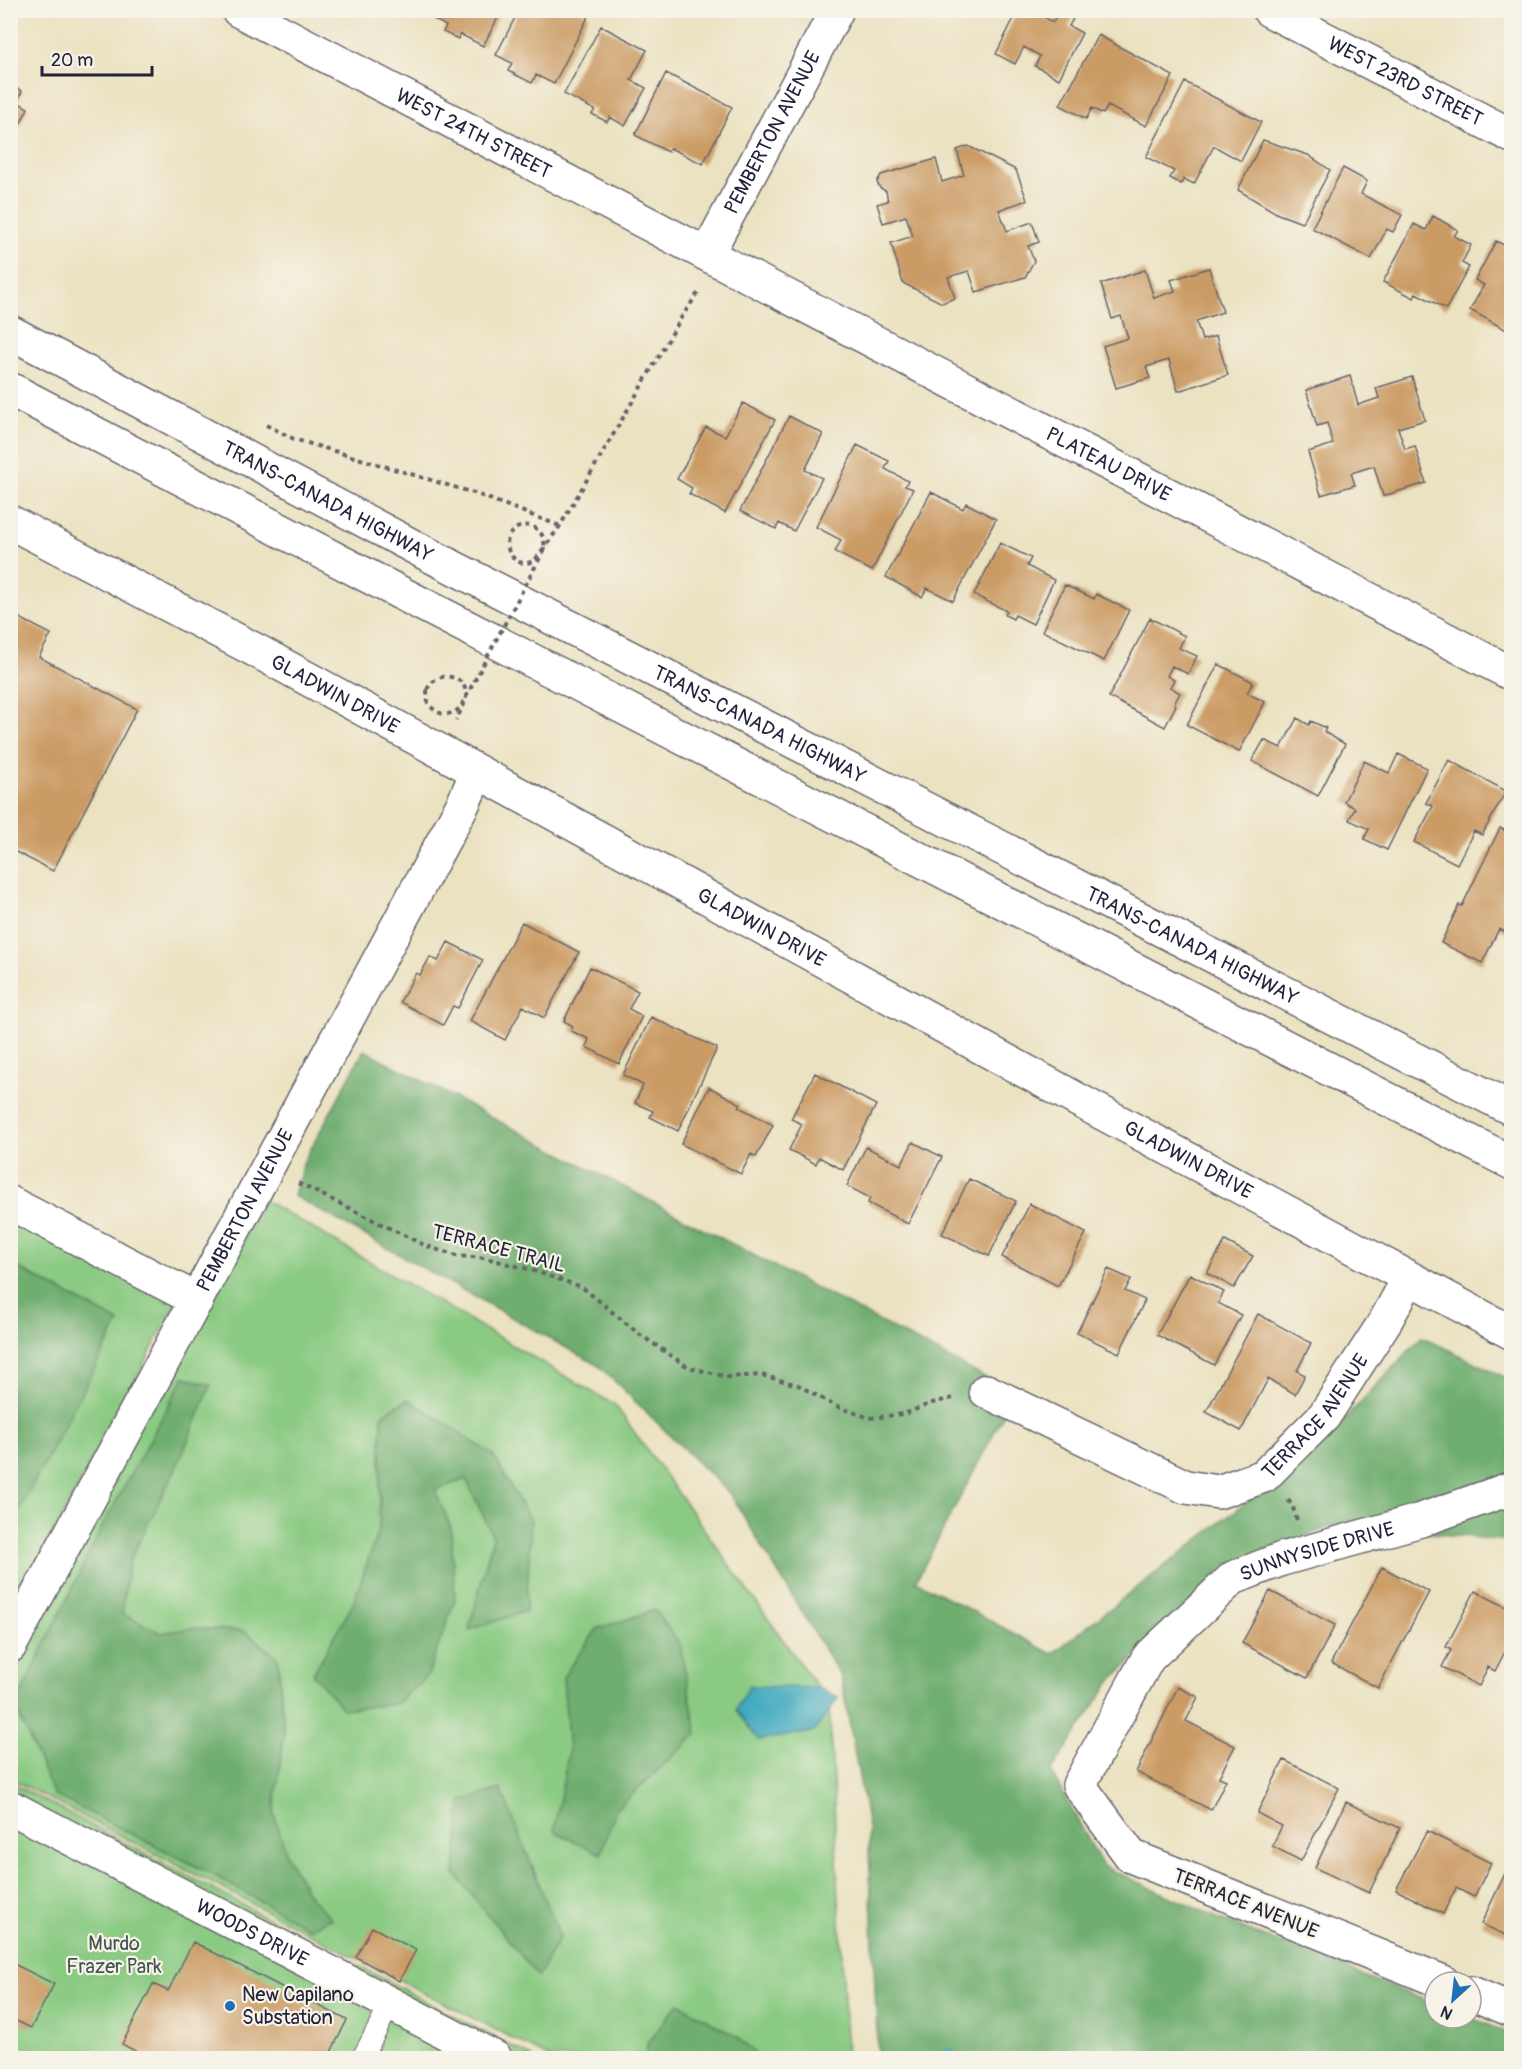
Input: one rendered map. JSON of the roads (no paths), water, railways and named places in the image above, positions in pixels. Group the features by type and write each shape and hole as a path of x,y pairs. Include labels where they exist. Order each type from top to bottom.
{"main road":[{"name":"WEST 24TH STREET","path":"238,10 707,255"},
{"name":"PEMBERTON AVENUE","path":"707,255 837,10"},
{"name":"WEST 23RD STREET","path":"1269,10 1512,136"},
{"name":"PLATEAU DRIVE","path":"707,255 1512,674"},
{"name":"TRANS-CANADA HIGHWAY","path":"10,332 431,556 1441,1073 1512,1106"},
{"path":"10,389 391,588 1512,1163"},
{"name":"GLADWIN DRIVE","path":"10,522 257,651 1512,1333"},
{"name":"PEMBERTON AVENUE","path":"10,1646 463,804 477,772"},
{"path":"10,1203 197,1300"},
{"name":"TERRACE AVENUE","path":"986,1391 1186,1487 1218,1492 1264,1476 1324,1416 1386,1320 1409,1278"},
{"name":"SUNNYSIDE DRIVE","path":"1078,1785 1148,1658 1233,1578 1282,1559 1421,1520 1512,1488"},
{"name":"TERRACE AVENUE","path":"1078,1785 1131,1856 1423,1974"},
{"name":"WOODS DRIVE","path":"10,1807 495,2058"},
{"path":"1483,1998 1512,2010"}],"lane":[{"path":"362,2058 390,2005"}],"water":[{"path":"749,1686 817,1688 839,1697 814,1732 758,1740 736,1710"}],"waterway":[{"path":"948,2052 950,2058"}],"place":[{"name":"New Capilano Substation","path":"230,2006"}],"park label":[{"name":"Murdo Frazer Park","path":"114,1954"}]}
